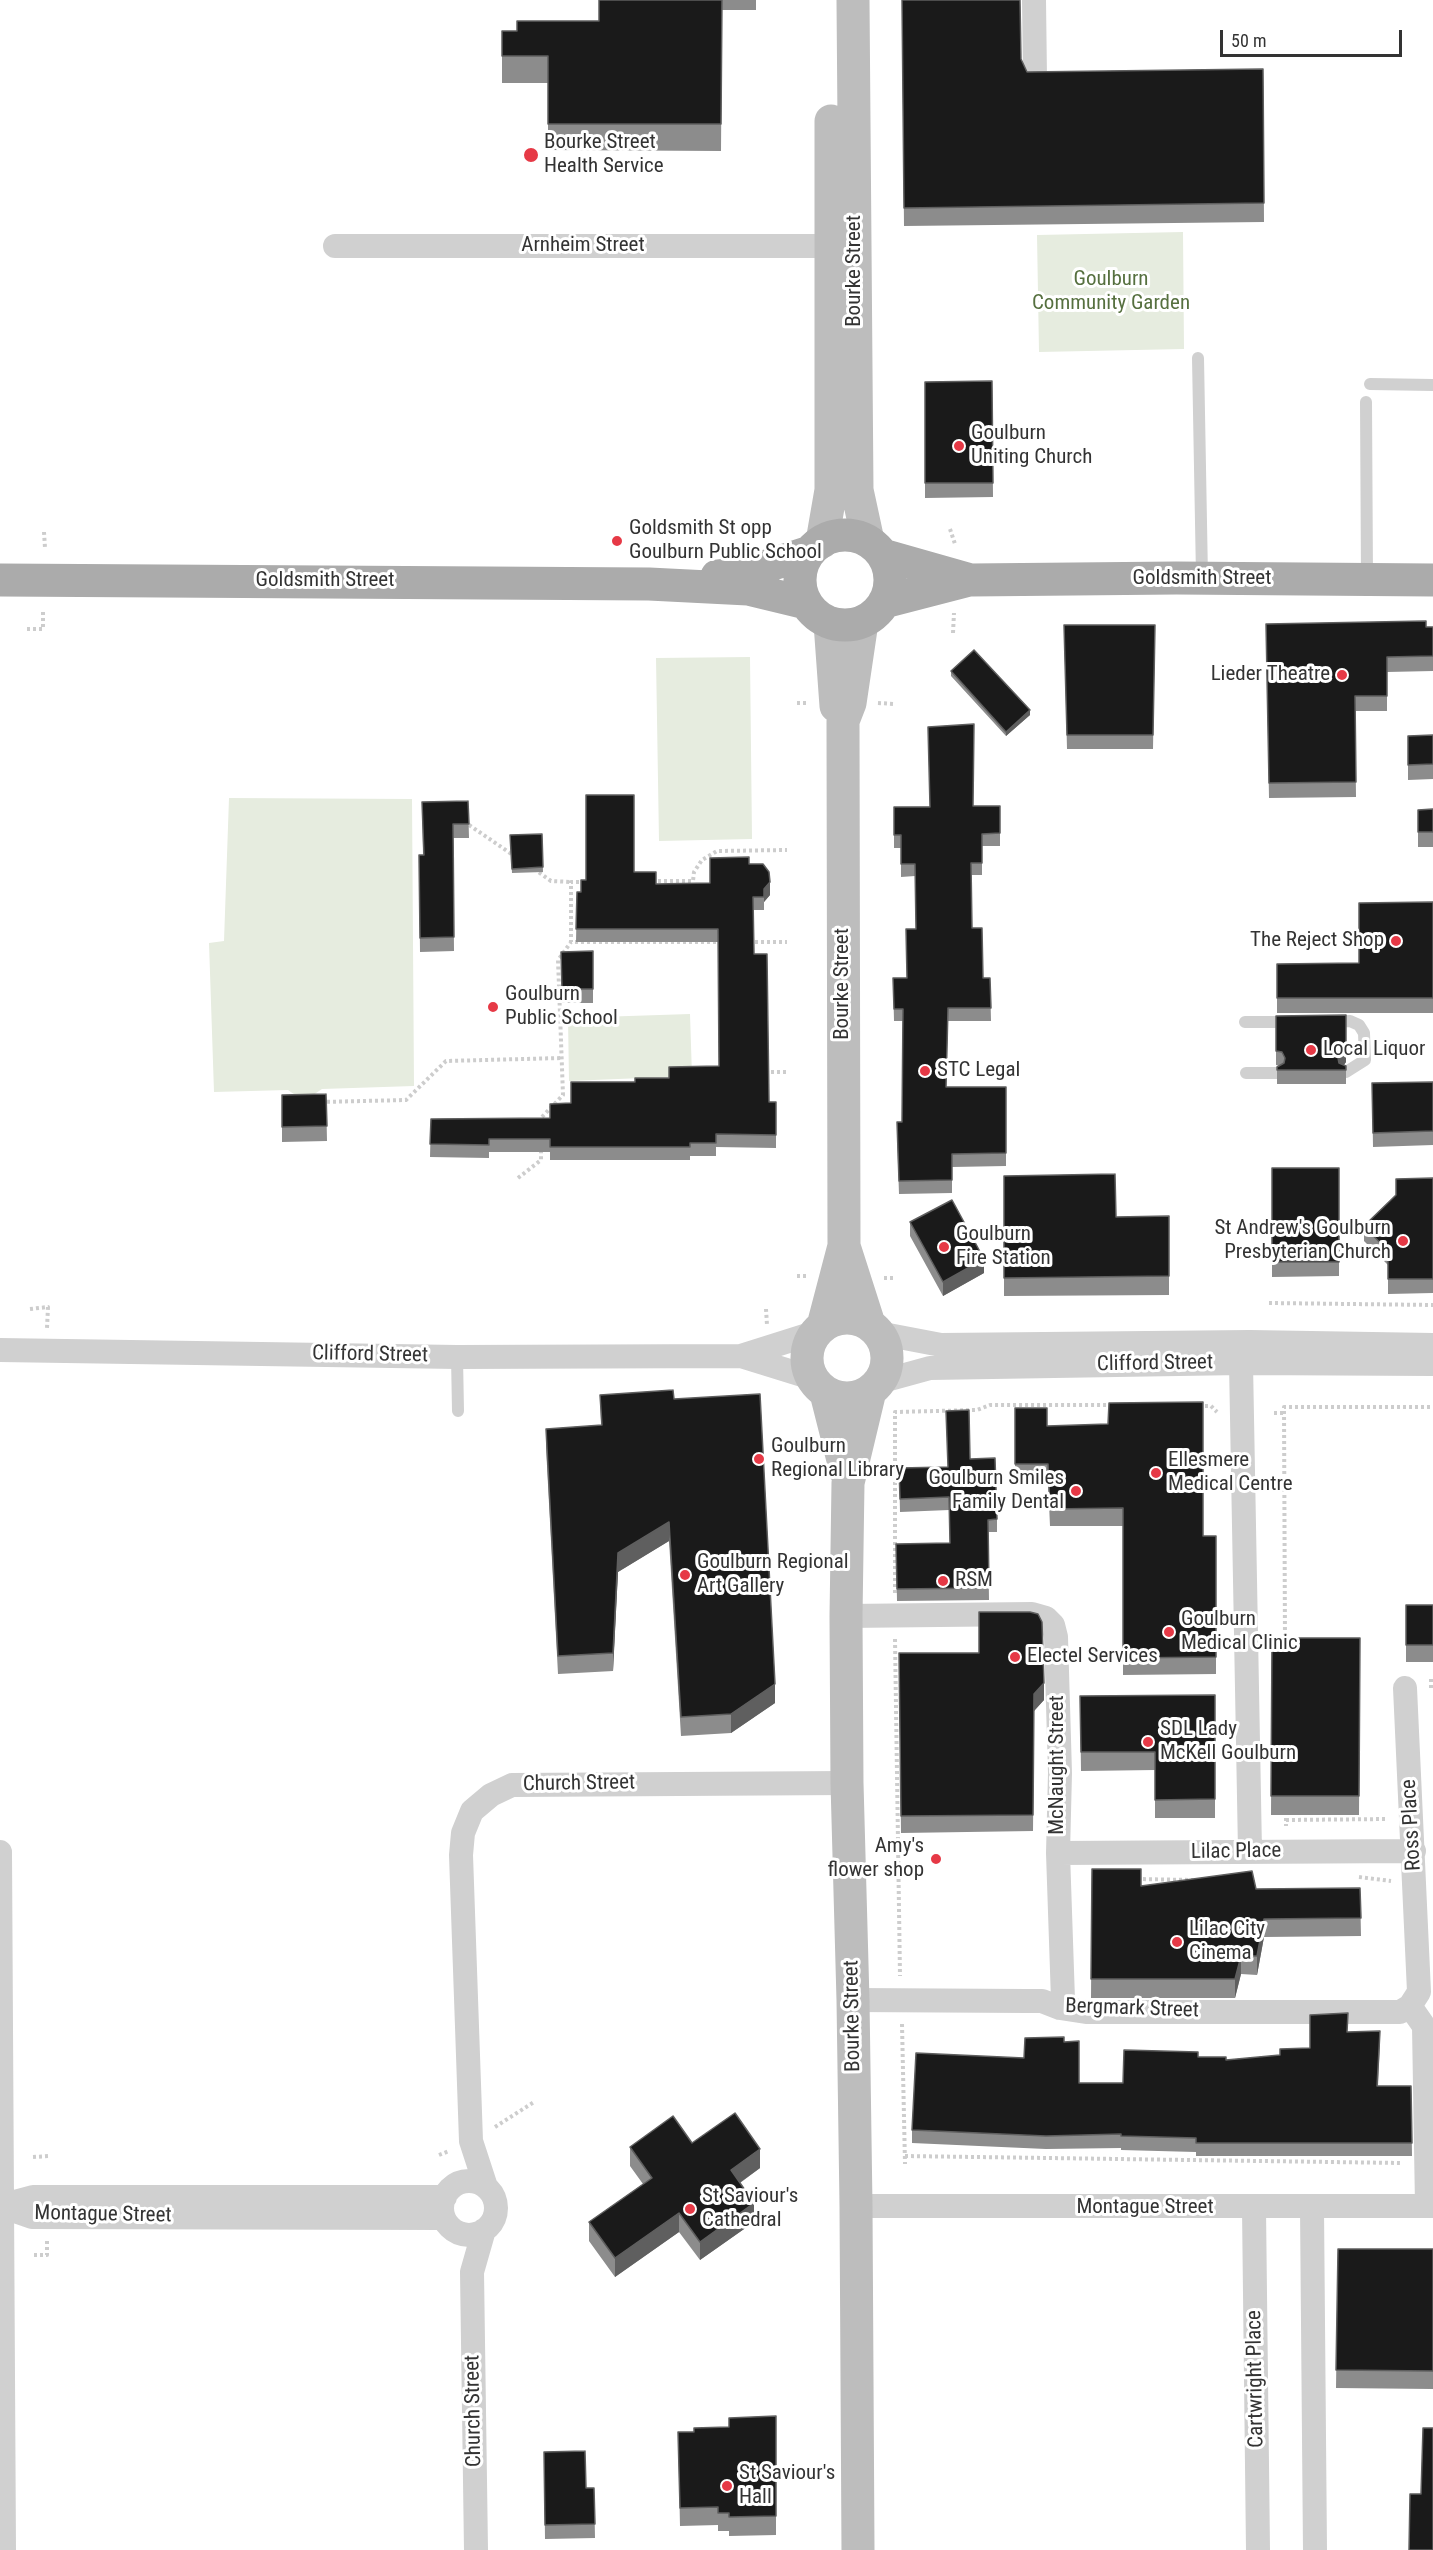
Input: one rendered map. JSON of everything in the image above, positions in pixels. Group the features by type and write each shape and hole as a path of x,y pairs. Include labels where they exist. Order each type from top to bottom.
{"main road":[{"name":"Bourke Street","path":"816,547 831,490 830,0"},
{"name":"Bourke Street","path":"853,0 857,490 876,548"},
{"path":"845,535 876,548 890,579 889,591 846,612 800,582 801,571 816,547 845,535"},
{"name":"Goldsmith Street","path":"649,584 748,572 816,547"},
{"name":"Goldsmith Street","path":"876,548 962,593"},
{"name":"Goldsmith Street","path":"0,580 649,584 748,589 846,612 962,593 1202,578 1433,580"},
{"name":"Bourke Street","path":"820,1329 844,1246 843,721 850,703 846,612"},
{"name":"Bourke Street","path":"844,1246 874,1329"},
{"path":"846,1318 858,1319 874,1329 885,1344 887,1358 885,1371 875,1386 849,1398 819,1385 807,1358 809,1344 820,1329 846,1318"},
{"name":"Bourke Street","path":"819,1385 848,1483"},
{"name":"Bourke Street","path":"858,2550 854,2000 847,1783 846,1616 848,1483 875,1386"}],"street":[{"path":"1034,0 1035,77"},
{"name":"Arnheim Street","path":"335,246 832,246"},
{"name":"Clifford Street","path":"0,1350 457,1357 741,1356 820,1329"},
{"name":"Clifford Street","path":"874,1329 941,1345 1433,1364"},
{"name":"Clifford Street","path":"1247,1356 1433,1345"},
{"name":"Clifford Street","path":"875,1386 930,1368 1193,1354"},
{"name":"Clifford Street","path":"741,1356 819,1385"},
{"path":"1247,1356 1250,1851"},
{"name":"McNaught Street","path":"846,1616 1032,1614 1046,1618 1053,1625 1056,1637 1059,1773 1058,1853 1063,1997 1060,2008"},
{"name":"Ross Place","path":"1405,1688 1414,1851 1425,1899 1419,1992 1410,2006"},
{"name":"Church Street","path":"476,2550 472,2272 458,2212 471,2141 461,1855 463,1833 472,1811 491,1795 512,1785 847,1783"},
{"name":"Lilac Place","path":"1058,1853 1414,1851"},
{"path":"0,1852 4,2550"},
{"name":"Bergmark Street","path":"854,2000 1042,2001 1060,2008 1086,2012 1389,2013 1400,2012 1410,2006"},
{"path":"1410,2006 1424,2026 1430,2206"},
{"name":"Church Street","path":"458,2212 492,2221 496,2209 494,2197 486,2187 471,2141"},
{"name":"Montague Street","path":"1,2206 33,2197 207,2207 349,2207 458,2212 474,2182 486,2187"},
{"name":"Montague Street","path":"856,2206 1254,2208 1430,2206"},
{"name":"Cartwright Place","path":"1254,2208 1258,2550"},
{"path":"1312,2208 1315,2550"}],"lane":[{"path":"1198,358 1202,578"},
{"path":"1370,384 1433,385"},
{"path":"1366,402 1367,580"},
{"path":"1245,1022 1350,1022 1359,1025 1364,1033 1365,1060 1346,1072"},
{"path":"1246,1073 1276,1073"},
{"path":"457,1357 458,1411"}],"path":[{"path":"950,529 955,544"},
{"path":"44,532 45,548"},
{"path":"953,633 962,593"},
{"path":"27,629 43,629 43,610"},
{"path":"875,703 895,704"},
{"path":"469,825 514,856"},
{"path":"644,881 693,881 693,872 702,860 717,851 787,850"},
{"path":"533,868 551,881 592,881"},
{"path":"542,1128 542,1118 563,1095 558,960 571,942 571,882"},
{"path":"571,942 730,942"},
{"path":"742,942 787,942"},
{"path":"315,1102 406,1100 446,1061 562,1058"},
{"path":"755,1072 788,1072"},
{"path":"518,1178 541,1160 542,1139"},
{"path":"1269,1303 1433,1305"},
{"path":"30,1308 48,1307 47,1338"},
{"name":"Clifford Street","path":"895,1594 895,1412 977,1410 990,1405 1115,1406"},
{"name":"Clifford Street","path":"1194,1406 1210,1406 1217,1412"},
{"path":"1274,1413 1284,1410 1433,1407"},
{"path":"1284,1410 1285,1649"},
{"path":"895,1638 900,1978"},
{"name":"Lilac Place","path":"1286,1809 1286,1823 1394,1819"},
{"path":"1358,1877 1396,1884"},
{"name":"Lilac Place","path":"1130,1879 1198,1880"},
{"path":"901,2014 905,2164"},
{"path":"494,2128 534,2102"},
{"path":"33,2157 50,2156"},
{"path":"905,2156 1408,2163"},
{"path":"34,2255 47,2254 47,2234"}],"green space":[{"name":"Goulburn Community Garden","path":"1183,232 1184,349 1039,352 1037,235"},
{"path":"750,657 752,839 659,841 656,658"},
{"path":"229,798 412,799 414,1086 322,1089 313,1095 298,1097 288,1090 214,1092 209,943 224,941"},
{"path":"690,1014 692,1076 569,1081 568,1018"}],"building":[{"path":"599,0 722,0 721,124 548,124 548,56 502,56 502,31 517,31 517,21 599,21"},
{"path":"902,0 1020,0 1021,59 1027,72 1263,69 1264,203 904,208"},
{"name":"Goulburn Uniting Church","path":"992,381 993,483 925,483 925,382"},
{"path":"1426,621 1426,627 1433,627 1433,656 1387,657 1387,696 1355,696 1356,782 1269,783 1266,624"},
{"path":"1064,625 1155,625 1153,735 1067,735"},
{"path":"974,650 1030,710 1006,732 951,671"},
{"path":"974,724 973,806 1000,806 1000,833 982,834 982,863 971,863 972,928 982,928 983,978 990,978 991,1008 948,1008 946,1087 1006,1087 1006,1153 952,1154 952,1180 899,1181 897,1122 902,1122 903,1009 894,1009 893,978 907,978 906,929 916,929 915,864 901,864 901,835 894,835 894,807 930,807 928,727"},
{"path":"1433,735 1433,764 1408,765 1408,736"},
{"path":"586,795 634,795 634,872 656,872 656,884 710,883 710,858 749,857 749,864 763,864 769,872 770,882 764,889 764,897 753,897 754,954 767,954 769,1102 776,1102 776,1135 716,1134 716,1143 690,1143 690,1147 550,1147 550,1139 489,1139 489,1145 430,1144 431,1119 550,1118 550,1104 571,1103 571,1082 635,1082 635,1078 669,1078 669,1067 719,1066 718,929 576,929 577,892 581,892 581,880 586,880"},
{"path":"468,801 469,824 453,824 454,937 420,938 419,855 424,855 422,802"},
{"path":"1433,809 1433,832 1418,832 1418,810"},
{"path":"542,834 543,867 512,869 510,835"},
{"path":"1433,902 1433,998 1277,998 1277,964 1359,963 1359,903"},
{"path":"593,951 593,989 562,989 561,952"},
{"name":"Local Liquor","path":"1346,1015 1346,1048 1338,1058 1339,1063 1346,1066 1346,1070 1277,1070 1277,1067 1284,1063 1285,1058 1282,1052 1276,1051 1276,1016"},
{"path":"1433,1082 1433,1131 1373,1133 1372,1083"},
{"path":"326,1094 327,1126 282,1127 282,1095"},
{"path":"1272,1168 1339,1168 1339,1262 1272,1262"},
{"path":"1115,1174 1116,1217 1169,1216 1169,1276 1004,1278 1004,1176"},
{"name":"St Andrew's Goulburn Presbyterian Church","path":"1433,1178 1433,1279 1388,1279 1388,1251 1364,1226 1396,1195 1396,1179"},
{"path":"952,1200 984,1259 943,1282 910,1222"},
{"path":"673,1390 674,1399 760,1394 775,1684 731,1714 681,1717 669,1522 618,1553 613,1653 558,1656 546,1429 602,1425 600,1395"},
{"path":"1203,1402 1203,1536 1216,1536 1216,1657 1123,1658 1123,1508 1050,1509 1048,1464 1015,1464 1015,1408 1047,1408 1047,1426 1108,1424 1109,1403"},
{"path":"969,1410 970,1459 995,1458 997,1519 988,1520 989,1588 897,1589 896,1544 950,1543 949,1497 900,1499 899,1468 948,1467 946,1411"},
{"path":"1406,1605 1433,1605 1433,1645 1406,1645"},
{"path":"979,1612 1030,1612 1038,1614 1042,1622 1044,1683 1034,1694 1033,1815 901,1816 899,1653 979,1653"},
{"path":"1272,1638 1360,1638 1359,1796 1271,1796"},
{"name":"SDL Lady McKell Goulburn","path":"1215,1695 1215,1799 1155,1800 1155,1752 1081,1752 1080,1696"},
{"name":"Lilac City Cinema","path":"1092,1869 1141,1869 1141,1886 1252,1871 1256,1889 1360,1888 1361,1918 1264,1919 1257,1956 1241,1956 1235,1979 1091,1979"},
{"path":"1348,2013 1347,2032 1380,2031 1377,2086 1411,2086 1412,2143 1196,2143 1196,2138 1121,2136 1121,2134 1046,2136 912,2130 916,2053 1024,2058 1025,2038 1064,2037 1064,2042 1079,2041 1079,2083 1123,2083 1124,2050 1198,2052 1198,2057 1226,2057 1226,2060 1280,2055 1280,2049 1310,2048 1310,2015"},
{"name":"St Saviour's Cathedral","path":"735,2113 760,2149 731,2170 754,2203 700,2242 679,2213 615,2258 589,2222 652,2178 630,2147 673,2116 692,2143"},
{"path":"1338,2249 1433,2249 1433,2371 1336,2370"},
{"name":"St Saviour's Hall","path":"776,2416 776,2516 729,2517 729,2513 718,2513 718,2507 680,2508 678,2432 694,2432 694,2428 729,2427 729,2418"},
{"path":"1423,2428 1433,2428 1433,2550 1409,2550 1410,2494 1421,2494"},
{"path":"585,2451 586,2488 594,2488 595,2524 545,2525 544,2452"}],"place":[{"name":"Bourke Street Health Service","path":"531,155"},
{"name":"Goulburn Uniting Church","path":"959,446"},
{"name":"Goldsmith St opp Goulburn Public School","path":"617,541"},
{"name":"Lieder Theatre","path":"1342,675"},
{"name":"The Reject Shop","path":"1396,941"},
{"name":"Goulburn Public School","path":"493,1007"},
{"name":"Local Liquor","path":"1311,1050"},
{"name":"STC Legal","path":"925,1071"},
{"name":"St Andrew's Goulburn Presbyterian Church","path":"1403,1241"},
{"name":"Goulburn Fire Station","path":"944,1247"},
{"name":"Goulburn Regional Library","path":"759,1459"},
{"name":"Ellesmere Medical Centre","path":"1156,1473"},
{"name":"Goulburn Smiles Family Dental","path":"1076,1491"},
{"name":"Goulburn Regional Art Gallery","path":"685,1575"},
{"name":"RSM","path":"943,1581"},
{"name":"Goulburn Medical Clinic","path":"1169,1632"},
{"name":"Electel Services","path":"1015,1657"},
{"name":"SDL Lady McKell Goulburn","path":"1148,1742"},
{"name":"Amy's flower shop","path":"936,1859"},
{"name":"Lilac City Cinema","path":"1177,1942"},
{"name":"St Saviour's Cathedral","path":"690,2209"},
{"name":"St Saviour's Hall","path":"727,2486"}]}
